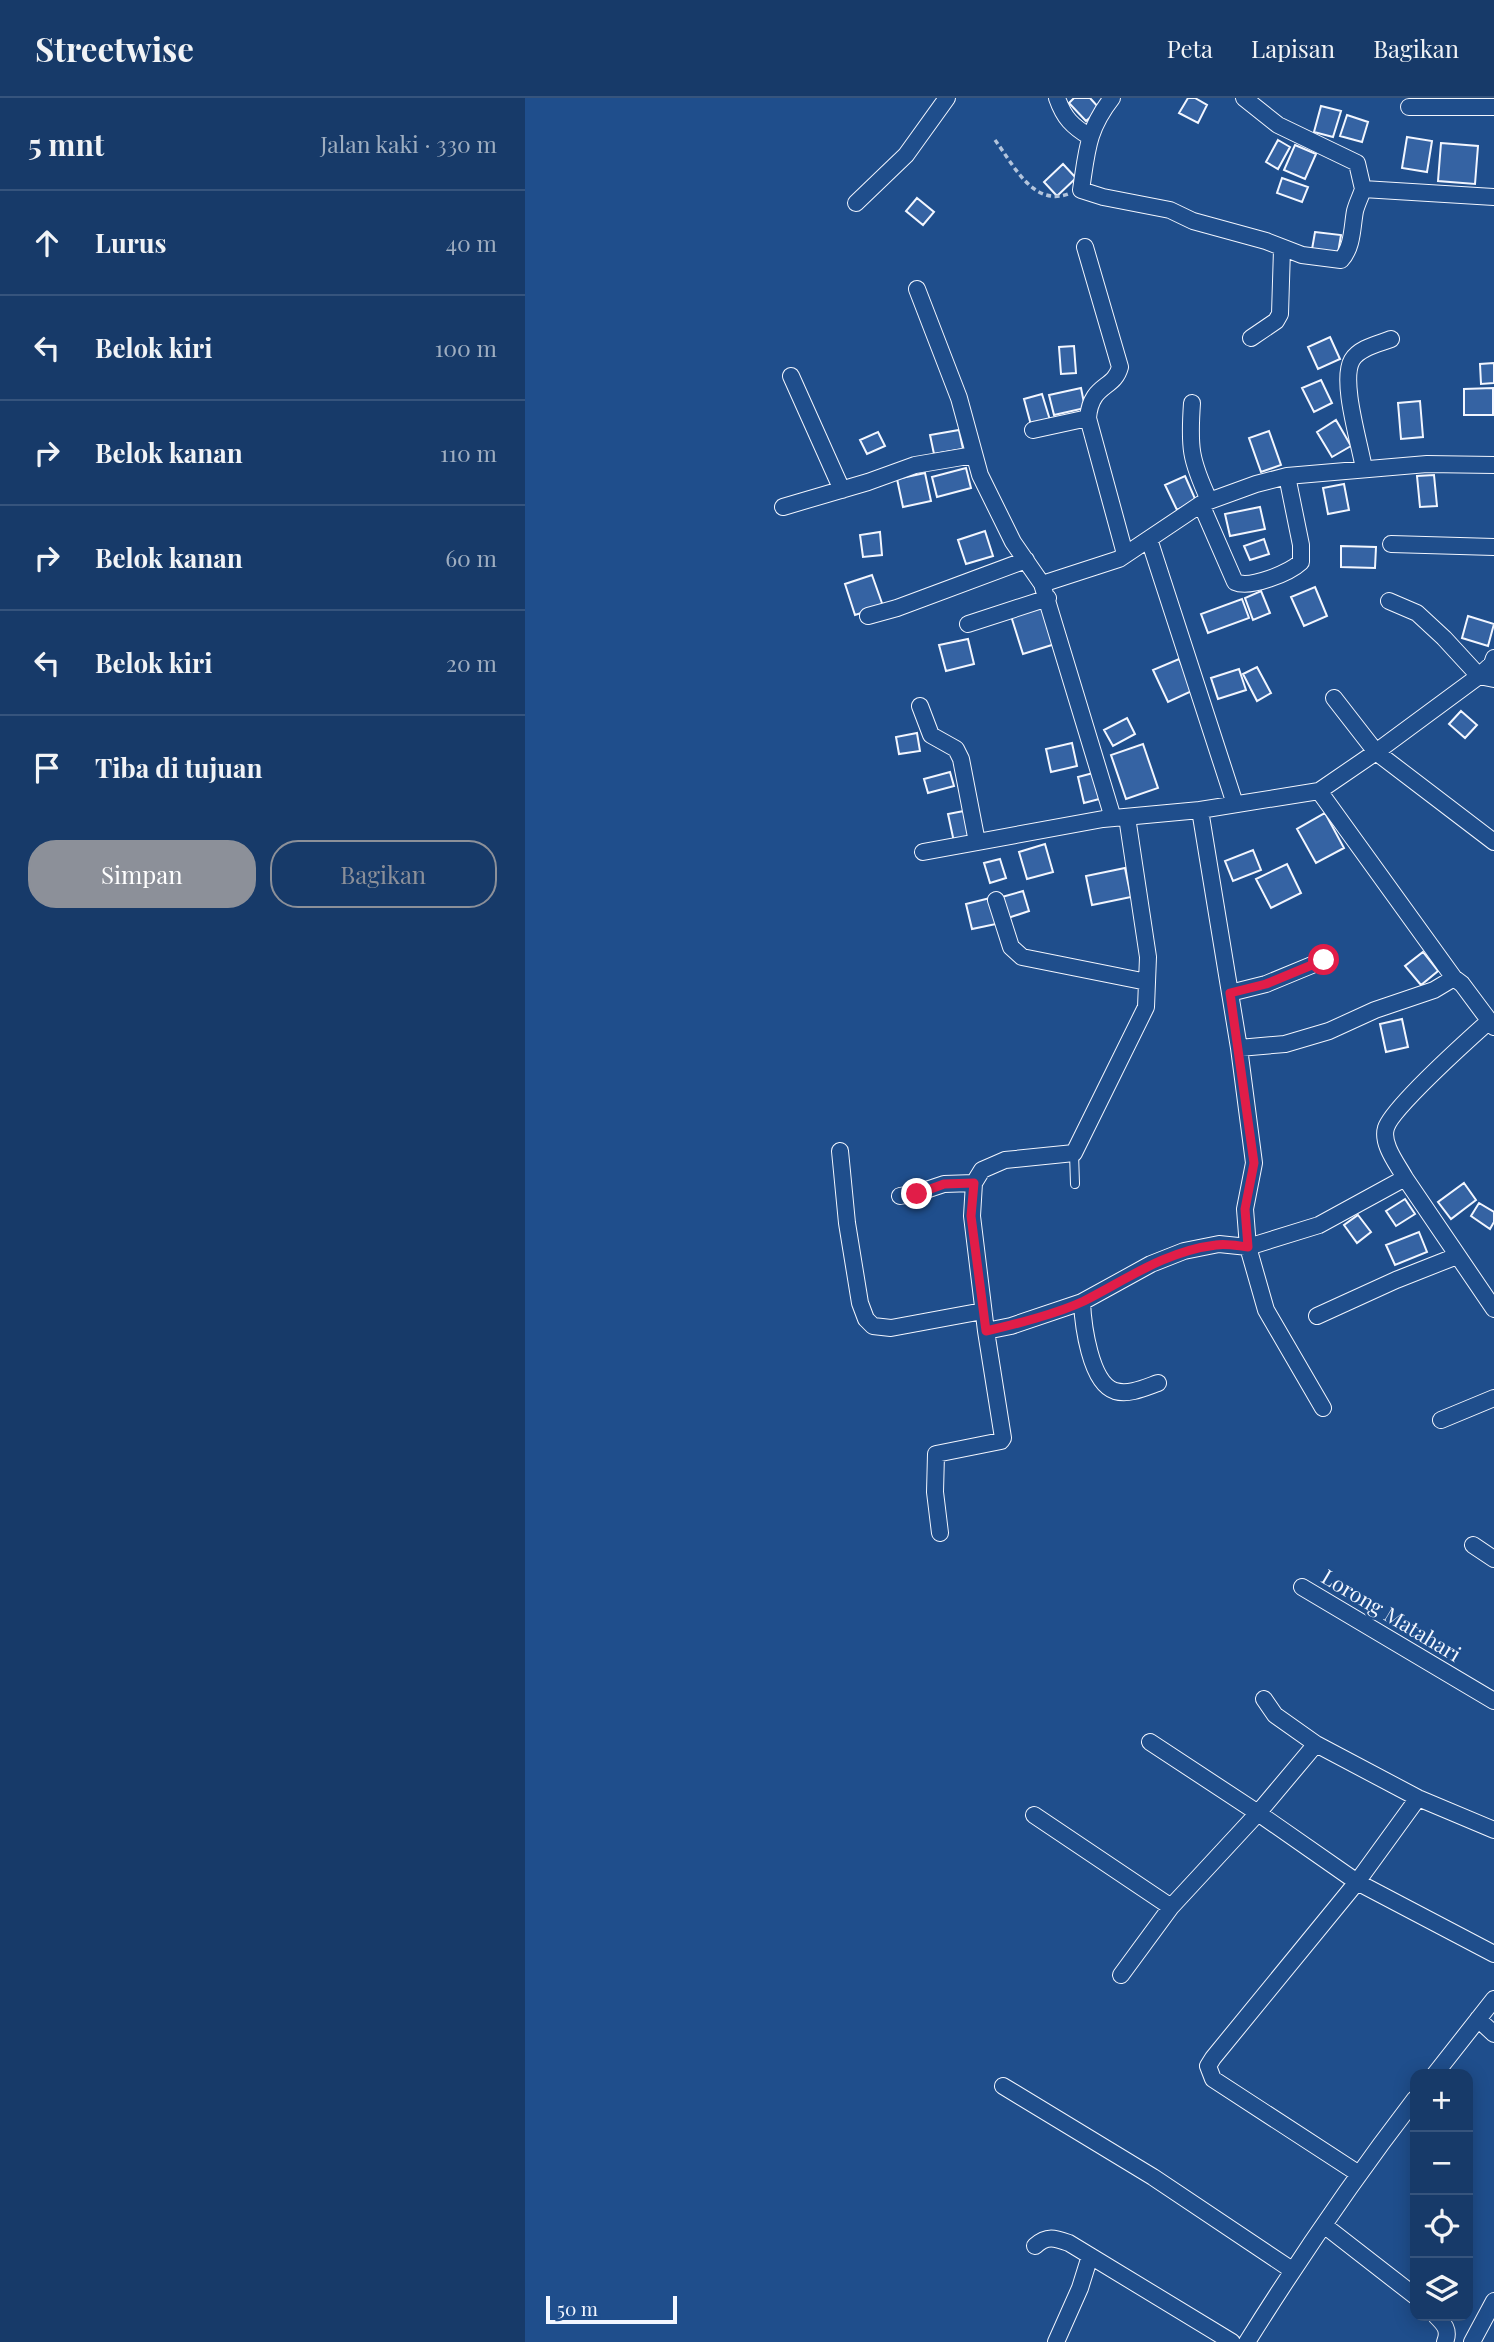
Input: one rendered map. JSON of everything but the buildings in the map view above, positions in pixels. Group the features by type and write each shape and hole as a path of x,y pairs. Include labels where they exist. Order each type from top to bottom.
{"street":[{"path":"856,203 906,155 947,98"},
{"path":"1057,98 1063,114 1072,126 1090,137"},
{"path":"1112,98 1097,117 1090,137 1081,190 1170,211 1193,221 1266,241 1302,256 1341,260 1348,250 1356,207 1363,189 1357,163 1278,125 1244,98"},
{"path":"1409,107 1494,107"},
{"path":"1363,189 1494,197"},
{"path":"1085,247 1120,367 1118,375 1096,393 1091,401 1088,418 1125,554"},
{"path":"1251,338 1276,321 1280,314 1282,249"},
{"path":"917,289 959,398 980,475 1013,542 1045,591 1120,817 1148,957 1146,1007 1074,1153 1005,1160 982,1170 974,1183 971,1216 1003,1438 1000,1441 936,1454 935,1492 940,1533"},
{"path":"1364,469 1348,379 1352,360 1365,348 1391,339"},
{"path":"791,376 842,490"},
{"path":"1192,403 1190,444 1194,469 1235,582 1243,586 1294,569 1301,562 1301,545 1287,476"},
{"path":"1033,430 1088,418"},
{"path":"783,507 915,465 974,455"},
{"path":"968,624 1125,554 1205,502 1287,476 1427,464 1494,465"},
{"path":"1149,539 1235,804"},
{"path":"1391,544 1494,547"},
{"path":"868,616 897,608 1026,560"},
{"path":"1389,601 1417,613 1486,678"},
{"path":"923,852 1120,817 1200,810 1319,791 1486,678 1494,658"},
{"path":"1334,698 1376,752 1494,842"},
{"path":"920,706 932,735 956,749 961,759 977,842"},
{"path":"1319,791 1454,978 1462,984 1491,1024 1401,1107 1386,1126 1388,1144 1405,1178 1494,1308"},
{"path":"1200,810 1239,1048 1254,1163 1245,1209 1248,1247 1266,1310 1324,1408"},
{"path":"996,900 1011,947 1021,957 1147,982"},
{"path":"1230,993 1266,984 1324,960"},
{"path":"1239,1048 1285,1044 1329,1031 1375,1010 1434,990 1454,978"},
{"path":"840,1151 849,1236 860,1303 866,1319 873,1326 891,1328 983,1311"},
{"path":"986,1331 1011,1326 1082,1302 1151,1264 1184,1251 1219,1244 1248,1247 1319,1225 1405,1178"},
{"path":"900,1196 917,1194 944,1184 974,1183"},
{"path":"1317,1316 1457,1256"},
{"path":"1082,1302 1083,1326 1094,1364 1104,1383 1118,1392 1134,1392 1158,1383"},
{"path":"1441,1420 1494,1398"},
{"path":"1473,1545 1494,1559"},
{"name":"Lorong Matahari","path":"1302,1587 1494,1701"},
{"path":"1264,1699 1275,1715 1316,1744 1418,1798 1494,1830"},
{"path":"1150,1742 1357,1882 1494,1954"},
{"path":"1121,1975 1171,1907 1258,1813 1316,1744"},
{"path":"1359,2174 1213,2079 1208,2066 1357,1882 1418,1798"},
{"path":"1034,1815 1171,1907"},
{"path":"1439,2069 1494,1999"},
{"path":"1478,2019 1494,2034"},
{"path":"1003,2086 1153,2177 1292,2270"},
{"path":"1247,2342 1292,2270 1410,2106"},
{"path":"1325,2226 1410,2292"},
{"path":"1035,2246 1043,2239 1054,2238 1069,2243 1232,2342"},
{"path":"1056,2342 1080,2288 1090,2256"},
{"path":"1472,2342 1494,2301"},
{"path":"1440,2321 1446,2328 1445,2342"}],"lane":[{"path":"1074,1153 1075,1184"}],"path":[{"path":"995,140 1033,189 1046,197 1058,198 1081,190"}],"route":[{"path":"917,1194 944,1184 974,1183 971,1216 986,1331 1011,1326 1082,1302 1151,1264 1184,1251 1219,1244 1248,1247 1245,1209 1254,1163 1230,993 1266,984 1324,960"}]}
